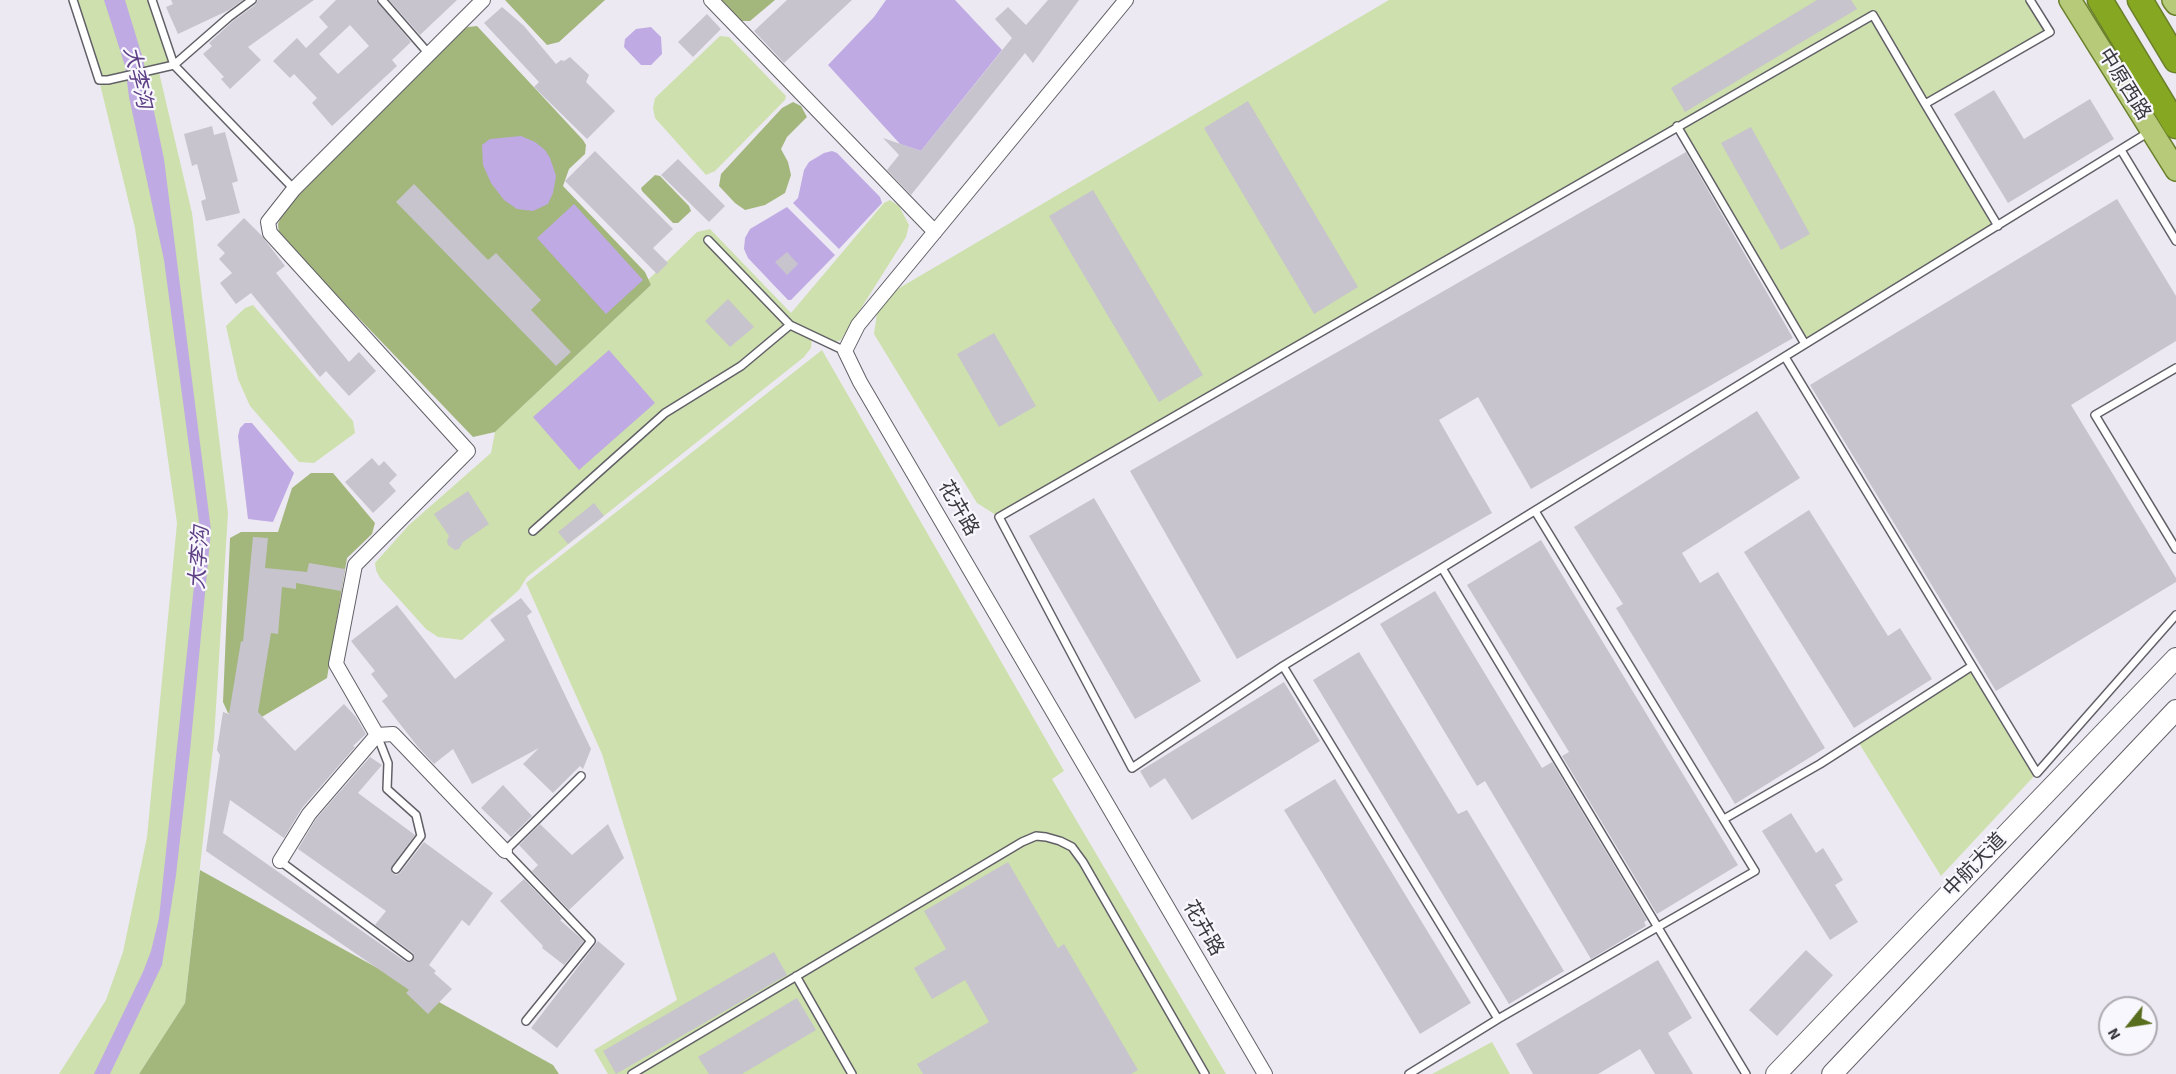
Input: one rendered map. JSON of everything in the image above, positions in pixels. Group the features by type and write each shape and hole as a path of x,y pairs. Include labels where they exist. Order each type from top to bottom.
{"highway":[{"path":"2100,0 2176,126"},
{"path":"2140,0 2176,60"}],"main road":[{"name":"中原西路","path":"2070,0 2176,170"},
{"path":"2173,0 2176,4"},
{"name":"中航大道","path":"1776,1074 2176,658"},
{"name":"中航大道","path":"1832,1074 2176,710"}],"street":[{"path":"377,735 336,664 355,565 468,451 270,233 268,222 294,189 483,0"},
{"path":"845,351 858,325 1126,0"},
{"path":"716,2 935,232"},
{"name":"花卉路","path":"845,351 860,382 1264,1074"},
{"path":"280,861 309,814 377,735 393,734 505,851"}],"lane":[{"path":"73,0 99,80 174,65 229,16 252,0"},
{"path":"152,0 174,65 294,189"},
{"path":"382,0 429,54"},
{"path":"1924,104 2050,32 2030,0"},
{"path":"1998,226 1873,15 999,517 1132,768 1282,666 1998,226 2151,130"},
{"path":"1677,126 1805,344"},
{"path":"2121,150 2176,241"},
{"path":"708,240 790,325 845,351"},
{"path":"533,531 665,413 741,366 790,325"},
{"path":"1785,357 2037,773 2176,615"},
{"path":"2176,368 2095,415 2176,549"},
{"path":"1408,1074 1755,871 1535,510"},
{"path":"1443,567 1746,1074"},
{"path":"1282,666 1498,1020"},
{"path":"1724,819 1820,764 1972,666"},
{"path":"377,735 388,763 387,789 416,815 421,836 396,869"},
{"path":"526,1022 591,941 505,851 581,776"},
{"path":"632,1074 1022,842 1036,836 1060,841 1072,847 1083,862 1205,1074"},
{"path":"280,861 409,957"},
{"path":"796,976 852,1074"}],"green space":[{"path":"73,0 152,0 174,65 158,68 192,213 228,513 214,739 185,1003 139,1074 59,1074 106,1000 123,952 147,837 177,523 135,228 99,80"},
{"path":"505,0 605,0 559,42 547,45"},
{"path":"721,0 775,0 750,21 740,21"},
{"path":"1389,0 2030,0 2050,32 1925,104 1998,226 1805,344 1677,127 999,517 977,503 874,334 879,300"},
{"path":"477,26 583,140 586,145 585,154 569,169 563,186 645,272 651,285 495,432 473,437 279,235 278,224 284,210 455,34 468,27"},
{"path":"720,36 729,37 786,96 785,100 715,171 706,175 655,118 653,108 655,98"},
{"path":"793,102 801,106 807,117 787,137 781,149 788,162 791,175 785,193 765,205 745,210 719,186 721,174 782,108"},
{"path":"655,175 660,176 689,206 691,211 678,223 673,223 642,191 641,188"},
{"path":"890,200 899,206 909,225 906,237 841,340 830,344 812,335 811,348 804,357 527,577 519,590 462,640 438,637 426,629 380,578 375,563 409,525 491,453 495,432 651,285 648,280 697,232 710,229 791,313 884,203"},
{"path":"253,305 353,421 355,433 314,463 299,462 250,406 238,379 226,326 245,308"},
{"path":"822,350 1064,771 1052,779 1226,1074 608,1074 594,1050 677,1000 602,754 526,583"},
{"path":"311,473 333,473 375,523 372,534 347,558 327,678 255,721 251,717 228,713 223,702 230,538 241,532 278,532 292,488"},
{"path":"1972,666 2037,773 1941,876 1857,740"},
{"path":"200,870 553,1065 559,1074 139,1074 185,1003"},
{"path":"1492,1042 1510,1074 1432,1074"}],"water":[{"name":"大李沟","path":"104,0 125,0 143,59 164,159 211,530 190,751 176,875 162,965 110,1074 94,1074 143,972 159,918 200,529 164,260 129,97 125,66"},
{"path":"886,0 955,0 1002,50 921,151 900,144 828,65 874,17"},
{"path":"651,27 661,37 662,54 651,65 641,65 624,47 625,39 636,29"},
{"path":"521,136 535,142 545,150 556,176 548,204 533,211 517,209 504,200 491,183 483,165 482,145 490,139"},
{"path":"832,151 837,153 880,197 882,203 839,249 793,203 798,198 804,170 809,162"},
{"path":"574,204 643,280 606,314 537,238"},
{"path":"787,207 835,255 791,300 788,300 748,258 744,249 745,238 750,229"},
{"path":"609,350 655,403 579,470 533,417"},
{"path":"245,423 252,423 294,473 273,522 248,519 238,436 240,428"}],"building":[{"path":"171,0 243,0 229,10 178,34 166,7 173,4"},
{"path":"258,0 314,0 248,47 261,60 230,89 221,79 224,77 203,54 212,46 209,43"},
{"path":"336,0 376,0 411,42 392,60 397,66 332,126 312,103 317,98 294,74 290,78 273,61 297,38 306,48 328,27 319,17","holes":["350,25 369,46 338,74 319,54"]},
{"path":"389,0 457,0 420,35"},
{"path":"787,0 852,0 784,63 754,31"},
{"path":"1048,0 1079,0 1033,63 1025,53 911,195 887,170 899,155 883,138 921,151 1012,38 995,19 1008,7 1026,25"},
{"path":"1817,0 1851,0 1857,9 1685,112 1671,88"},
{"path":"502,7 524,26 556,64 570,57 589,75 586,82 615,111 587,139 534,87 539,82 484,23"},
{"path":"707,14 721,29 693,57 678,42"},
{"path":"1994,90 2024,139 2090,99 2114,139 2008,203 1954,114"},
{"path":"1248,101 1358,287 1314,314 1204,128"},
{"path":"212,126 214,135 225,132 238,181 232,183 240,213 206,221 201,201 206,199 197,164 192,166 184,134"},
{"path":"1751,127 1810,234 1781,250 1721,143"},
{"path":"595,151 673,229 653,248 668,263 657,274 565,181"},
{"path":"1686,152 1793,338 1531,489 1478,397 1439,420 1492,513 1237,659 1130,471"},
{"path":"678,159 725,206 709,222 661,175"},
{"path":"414,184 488,260 496,253 541,300 531,310 571,352 556,366 396,202"},
{"path":"1093,190 1203,375 1159,402 1049,216"},
{"path":"2117,199 2176,296 2176,341 2071,405 2176,578 2176,582 1996,691 1810,385"},
{"path":"244,218 261,235 285,266 276,273 349,362 359,352 376,371 349,396 326,371 320,377 251,293 236,304 220,283 232,273 219,259 225,253 217,245"},
{"path":"787,252 798,264 787,275 775,262"},
{"path":"728,299 754,327 730,347 705,321"},
{"path":"994,333 1036,406 999,427 957,354"},
{"path":"1757,411 1800,478 1682,553 1700,583 1718,572 1825,748 1735,804 1616,608 1623,604 1574,527"},
{"path":"372,458 379,466 384,461 397,475 389,483 396,491 373,513 345,482"},
{"path":"468,491 489,524 455,550 448,545 449,536 434,514"},
{"path":"1094,498 1201,681 1135,719 1029,536"},
{"path":"594,503 604,516 568,544 558,532"},
{"path":"1809,510 1888,636 1900,628 1932,679 1854,728 1744,552"},
{"path":"253,537 268,538 265,568 307,572 309,563 345,569 341,591 296,583 296,589 282,587 278,634 271,633 258,712 295,751 344,704 356,717 366,734 353,746 355,747 302,808 284,838 230,800 223,833 406,962 411,962 414,958 413,953 375,925 386,911 298,849 316,819 370,757 382,765 358,793 415,835 392,866 392,873 396,875 400,873 424,842 493,893 469,926 462,920 429,965 436,971 434,973 452,989 428,1014 406,993 409,990 206,851 220,755 217,750 223,712 229,714 241,641 243,642"},
{"path":"1541,540 1738,865 1657,914 1562,756 1569,752 1467,585"},
{"path":"1435,591 1542,768 1552,762 1647,920 1644,922 1646,926 1591,959 1485,781 1477,786 1380,624"},
{"path":"521,598 532,612 527,616 591,749 583,769 580,766 553,793 523,764 539,748 472,784 453,749 434,764 382,701 388,696 371,674 375,671 351,641 397,605 455,679 505,640 490,620"},
{"path":"1359,652 1458,814 1467,810 1564,971 1509,1004 1313,680"},
{"path":"1284,682 1320,741 1192,820 1165,778 1150,788 1140,771"},
{"path":"1335,779 1471,1003 1420,1034 1284,810"},
{"path":"503,785 532,816 511,837 481,808"},
{"path":"1791,813 1816,853 1823,848 1843,880 1835,885 1858,922 1830,940 1762,831"},
{"path":"540,824 572,855 608,824 624,858 569,910 532,871 538,865 519,845"},
{"path":"1008,862 1058,948 1064,944 1138,1070 1131,1074 923,1074 917,1064 989,1022 965,980 932,999 914,968 946,949 924,911"},
{"path":"524,879 562,919 560,920 584,941 564,965 542,948 543,946 500,901"},
{"path":"598,941 625,964 557,1048 531,1028"},
{"path":"1806,950 1833,975 1777,1036 1749,1010"},
{"path":"774,952 787,975 616,1074 603,1051"},
{"path":"1658,960 1692,1018 1668,1033 1693,1074 1655,1074 1640,1049 1598,1074 1533,1074 1516,1044"},
{"path":"797,998 816,1030 742,1074 709,1074 698,1057"}]}
